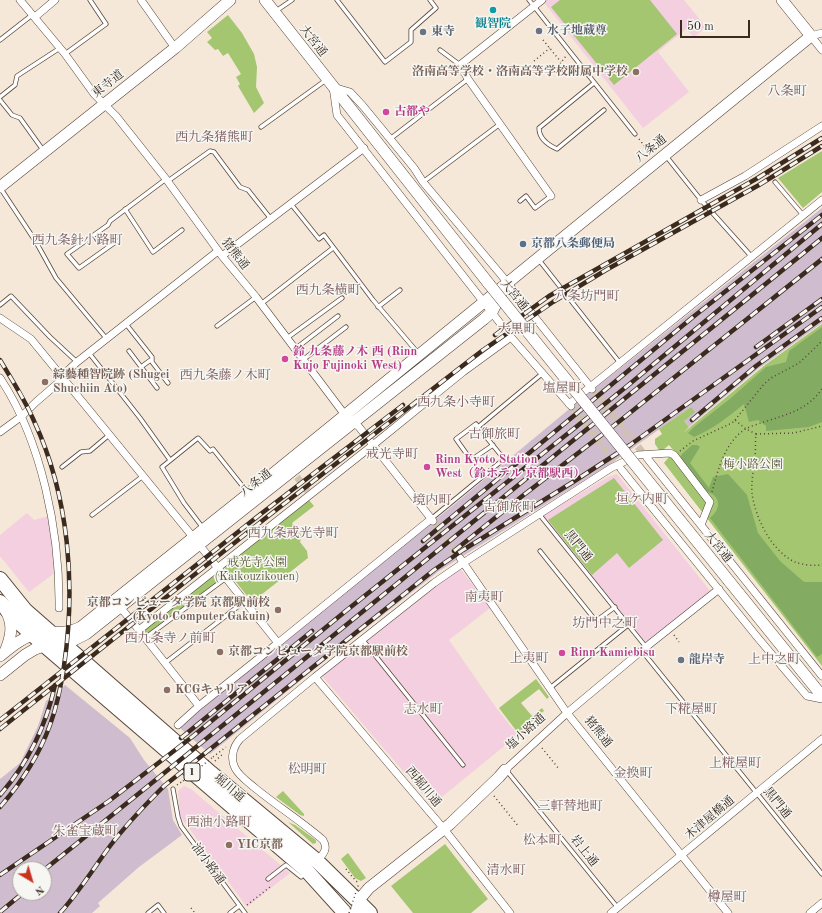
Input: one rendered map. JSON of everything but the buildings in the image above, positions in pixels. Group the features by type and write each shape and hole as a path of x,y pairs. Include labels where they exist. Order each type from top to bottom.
{"highway":[{"name":"1","path":"0,579 25,610 50,632"},
{"name":"1","path":"2,604 32,635"},
{"name":"堀川通","path":"50,632 211,773 360,910 370,913"},
{"name":"堀川通","path":"32,635 312,866 341,908"}],"street":[{"name":"猪熊通","path":"20,0 63,51 94,94 105,103 167,180 220,254 256,297 304,360 432,520"},
{"path":"34,16 55,0"},
{"path":"141,0 175,48"},
{"name":"東寺道","path":"0,187 175,48 230,0"},
{"name":"大宮通","path":"265,0 489,284 822,698"},
{"path":"542,0 460,65 468,79 550,196"},
{"path":"782,0 817,34 822,50"},
{"name":"八条通","path":"2,654 32,635 50,632 63,633 73,631 81,627 196,540 294,474 350,418 419,354 665,154 817,34"},
{"path":"330,83 350,92 363,106 414,168 423,182 507,282 591,388"},
{"path":"330,83 337,114 511,337 570,405 751,256 822,200"},
{"path":"701,200 762,165 822,126"},
{"path":"0,432 22,416 58,383 61,377 77,362 106,339 220,254 271,219 364,148"},
{"name":"八条通","path":"0,675 25,655 44,645 70,642 86,634 120,607 196,540 203,529 492,312 507,282"},
{"path":"0,318 31,339 196,540 278,643"},
{"path":"139,630 463,372 511,337"},
{"path":"0,378 22,416 37,460 54,529 59,608"},
{"path":"312,866 325,852 326,846 323,840 263,795 236,770 233,758 234,750 240,739 362,639 461,561 611,468 638,455 670,453 674,455 710,502 701,525"},
{"path":"647,458 822,676"},
{"path":"620,469 758,638 808,696 822,698"},
{"path":"178,725 199,706 432,520"},
{"name":"猪熊通","path":"461,561 567,713 683,855 728,913"},
{"name":"塩小路通","path":"360,910 369,888 450,824 536,740 738,570"},
{"path":"2,604 9,617 11,633 2,654"},
{"path":"120,607 199,706"},
{"name":"西堀川通","path":"315,677 444,829 510,913"},
{"name":"木津屋橋通","path":"611,913 822,739"},
{"path":"810,913 822,903"},
{"path":"341,908 347,904 360,910"}],"lane":[{"path":"0,97 15,84 18,76 63,51 106,24 90,0"},
{"path":"274,12 292,0"},
{"path":"337,0 385,62 411,42 411,30 436,8 430,0"},
{"path":"529,0 571,52 610,105 635,134"},
{"path":"0,40 34,16"},
{"path":"440,50 460,65"},
{"path":"390,139 468,79"},
{"path":"261,127 330,83"},
{"path":"594,83 539,128 539,133 549,146 557,148 604,110"},
{"path":"0,100 12,115 20,118 44,151"},
{"path":"423,182 500,124"},
{"path":"117,241 79,268 67,254 108,225 110,221 125,209 210,151 214,152 240,187 248,190 271,219"},
{"path":"665,154 701,200 751,256"},
{"path":"775,182 803,215"},
{"path":"0,187 36,242 56,278 106,339"},
{"path":"520,201 526,196 535,208 550,196"},
{"path":"291,204 319,239 324,235 378,307 419,354"},
{"path":"125,209 153,252 182,230"},
{"path":"261,304 333,248"},
{"path":"537,258 620,363"},
{"path":"378,307 400,290"},
{"path":"0,305 11,296 50,337 77,362"},
{"path":"216,326 256,297"},
{"path":"287,338 342,298"},
{"path":"296,349 338,316"},
{"path":"126,324 152,357 152,362 168,383"},
{"path":"304,360 346,327"},
{"path":"129,351 157,388"},
{"path":"89,353 140,418 170,460"},
{"path":"141,367 152,359"},
{"path":"478,427 542,373"},
{"path":"432,520 504,459 476,424 456,439 470,460 493,446"},
{"path":"62,467 81,452 90,451 109,435"},
{"path":"203,529 184,503 162,467 198,438 210,451 213,449 248,494"},
{"path":"92,516 142,476"},
{"name":"黒門通","path":"538,513 615,607 644,649 757,794 822,874"},
{"path":"540,551 596,621 615,607"},
{"path":"145,638 226,578"},
{"path":"165,663 245,601"},
{"path":"550,688 628,625"},
{"path":"362,639 463,765"},
{"name":"岩上通","path":"505,770 591,877 618,908"},
{"name":"油小路通","path":"173,789 181,826 242,909"},
{"path":"268,879 286,865 301,877 312,866"},
{"path":"148,913 158,905 164,913"},
{"path":"230,913 242,909"}],"path":[{"path":"543,40 561,63 571,52"},
{"path":"534,61 550,48"},
{"path":"642,142 648,151"},
{"path":"762,165 775,182"},
{"path":"674,455 693,441 732,423 764,384 771,378 799,363 822,341"},
{"path":"710,502 723,457 739,435 746,429 800,409 815,398 822,389"},
{"path":"735,420 746,429 756,434 794,433 822,426"},
{"path":"756,434 752,492 760,522 776,547 794,561 813,566 822,565"},
{"path":"536,740 559,769"},
{"path":"216,760 225,753 222,750"},
{"path":"179,784 214,757"},
{"path":"487,788 519,826"},
{"path":"346,869 359,883 349,913"},
{"path":"242,909 270,887 268,879"},
{"path":"191,908 195,913"}],"shaded area":[{"name":"洛南高等学校・洛南高等学校附属中学校","path":"542,0 684,0 706,27 694,37 686,29 658,52 689,92 643,128"},
{"path":"822,208 822,323 758,369 689,427 684,421 691,407 610,464 439,571 338,650 210,754 181,729 181,726 456,503 574,405"},
{"path":"617,474 711,592 648,641 645,641 542,516 608,477"},
{"path":"27,513 34,520 49,516 56,572 29,592 0,556 0,535"},
{"path":"460,568 490,608 449,640 497,709 518,735 432,805 322,676"},
{"path":"65,685 130,738 144,760 168,789 173,820 182,835 139,867 98,903 100,906 92,913 0,913 0,779 20,763 38,726 46,701"},
{"name":"YIC京都","path":"184,786 191,789 290,873 247,907 180,816 178,791"}],"green space":[{"path":"560,0 650,0 677,34 614,85 551,7"},
{"path":"228,15 242,33 254,54 257,67 256,87 264,103 254,113 238,86 240,84 236,77 241,74 228,53 223,56 218,49 215,50 207,42 212,38 207,32"},
{"path":"822,151 822,192 803,208 778,178"},
{"name":"梅小路公園","path":"822,324 822,666 664,463 674,451 669,445 663,450 659,450 655,444 655,439 662,434 659,429 691,407 695,412 684,421 689,427 683,433 765,365"},
{"path":"822,327 822,422 809,427 766,431 766,426 758,420 749,422 744,404 701,434 694,437 688,433 766,367 786,362 789,351"},
{"path":"692,445 697,445 700,447 690,463 709,488 713,477 728,474 747,495 758,533 780,561 804,582 822,582 822,654 817,657 710,518 717,510 717,499 705,491 679,459 682,454"},
{"path":"614,478 663,540 629,568 617,553 592,575 548,520"},
{"name":"戒光寺公園 (Kaikouzikouen)","path":"309,500 314,506 292,523 302,536 300,542 307,551 308,558 252,602 224,567"},
{"path":"212,575 217,582 147,636 143,632 146,626"},
{"path":"536,679 549,697 547,699 539,689 521,703 532,716 542,708 544,711 518,733 499,708"},
{"path":"283,791 304,814 304,816 300,815 276,797"},
{"path":"288,822 295,825 316,840 316,843 313,844"},
{"path":"445,844 488,899 471,913 413,913 391,886"},
{"path":"348,853 366,878 361,881 355,878 341,859"}],"tunnel":[{"path":"592,389 647,458"},
{"path":"571,406 620,469"},
{"path":"297,477 310,494"},
{"path":"433,521 460,558"}],"railway":[{"path":"495,335 549,296 756,179 822,138"},
{"path":"0,729 267,517 483,350 553,302 606,270 759,185 822,146"},
{"path":"423,541 693,317 822,215"},
{"path":"0,875 109,801 192,737 347,610 626,387 822,224"},
{"path":"52,864 822,238"},
{"path":"454,551 822,259"},
{"path":"756,347 822,299"},
{"path":"60,913 80,889 116,838 164,786 434,570 463,550 630,445 822,307"},
{"path":"692,420 756,366 822,318"},
{"path":"0,360 30,413 46,450 62,510 67,541 69,573 68,635 64,666 52,718 41,747 29,768 16,788 0,807"},
{"path":"0,720 262,513 403,405"},
{"path":"181,738 312,631"},
{"path":"0,795 19,770 35,743 47,715 55,685"},
{"path":"0,912 13,901"}],"place":[{"name":"観智院","path":"493,10"},
{"name":"水子地蔵尊","path":"539,31"},
{"name":"東寺","path":"423,32"},
{"name":"洛南高等学校・洛南高等学校附属中学校","path":"636,72"},
{"name":"古都や","path":"386,112"},
{"name":"京都八条郵便局","path":"523,244"},
{"name":"鈴 九条藤ノ木 西 (Rinn Kujo Fujinoki West)","path":"285,359"},
{"name":"綜藝種智院跡 (Shugei Shuchiin Ato)","path":"45,382"},
{"name":"Rinn Kyoto Station West（鈴ホテル 京都駅西）","path":"427,467"},
{"name":"京都コンピュータ学院 京都駅前校 (Kyoto Computer Gakuin)","path":"278,610"},
{"name":"京都コンピュータ学院京都駅前校","path":"220,652"},
{"name":"Rinn Kamiebisu","path":"562,653"},
{"name":"龍岸寺","path":"681,660"},
{"name":"KCGキャリア","path":"167,690"},
{"name":"YIC京都","path":"229,845"}],"district":[{"name":"八条町","path":"787,92"},
{"name":"西九条猪熊町","path":"214,138"},
{"name":"西九条針小路町","path":"77,241"},
{"name":"西九条横町","path":"328,291"},
{"name":"八条坊門町","path":"587,297"},
{"name":"大黒町","path":"517,330"},
{"name":"西九条藤ノ木町","path":"225,376"},
{"name":"塩屋町","path":"562,389"},
{"name":"西九条小寺町","path":"456,403"},
{"name":"古御旅町","path":"494,435"},
{"name":"戒光寺町","path":"392,455"},
{"name":"垣ケ内町","path":"642,500"},
{"name":"境内町","path":"432,501"},
{"name":"古御旅町","path":"509,508"},
{"name":"西九条戒光寺町","path":"293,534"},
{"name":"南夷町","path":"484,598"},
{"name":"坊門中之町","path":"605,624"},
{"name":"西九条寺ノ前町","path":"170,639"},
{"name":"上夷町","path":"529,659"},
{"name":"上中之町","path":"774,660"},
{"name":"志水町","path":"423,710"},
{"name":"下糀屋町","path":"691,710"},
{"name":"上糀屋町","path":"735,764"},
{"name":"松明町","path":"307,770"},
{"name":"金換町","path":"633,774"},
{"name":"三軒替地町","path":"570,807"},
{"name":"西油小路町","path":"219,823"},
{"name":"朱雀宝蔵町","path":"85,832"},
{"name":"松本町","path":"542,841"},
{"name":"清水町","path":"506,871"},
{"name":"樽屋町","path":"727,898"}]}
